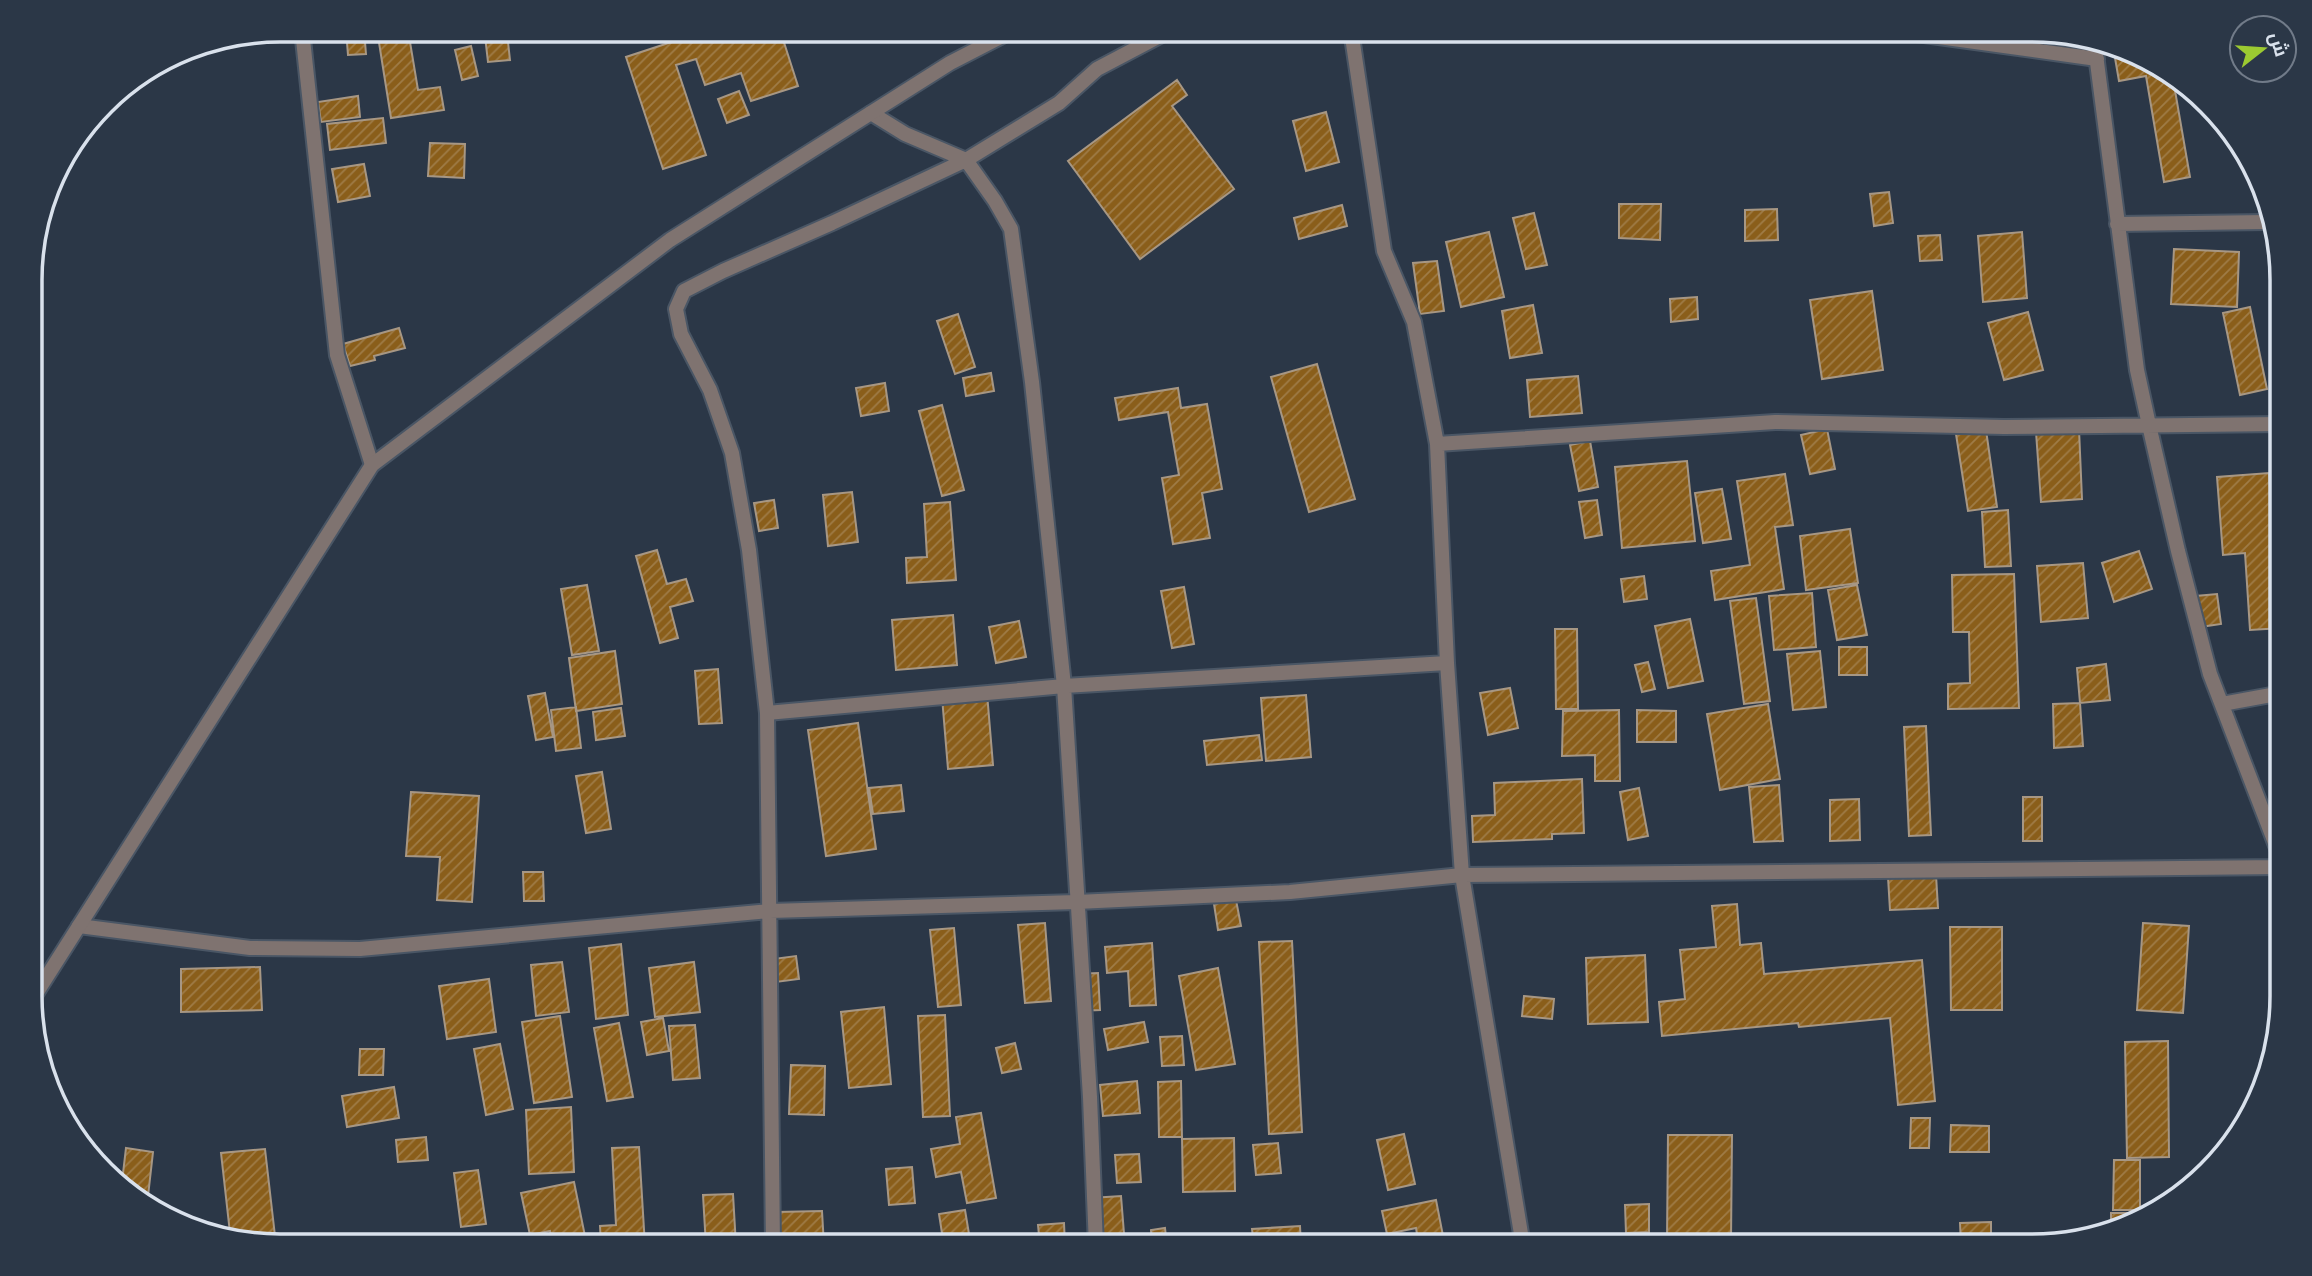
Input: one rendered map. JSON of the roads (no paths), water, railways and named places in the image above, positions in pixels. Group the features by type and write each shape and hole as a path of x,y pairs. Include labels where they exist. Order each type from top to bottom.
{"street":[{"path":"303,42 337,355 372,465"},
{"path":"42,984 372,465 670,240 979,42"},
{"path":"774,1234 767,713 749,550 732,453 710,390 681,334 676,309 684,291 966,160 1059,103 1097,69 1148,42"},
{"path":"1353,42 1384,251 1413,322 1437,444 1447,663 1462,875 1521,1233"},
{"path":"1997,42 2096,53 2137,370 2149,425 2210,674 2269,827"},
{"path":"871,113 905,134 966,160 1011,229 1032,382 1064,686 1090,1097 1095,1234"},
{"path":"2117,224 2262,222"},
{"path":"1437,444 1776,422 2004,428 2269,424"},
{"path":"767,713 1064,686 1447,663"},
{"path":"2222,704 2269,695"},
{"path":"79,926 250,948 360,949 770,911 1077,902 1290,891 1462,875 2269,867"}]}
